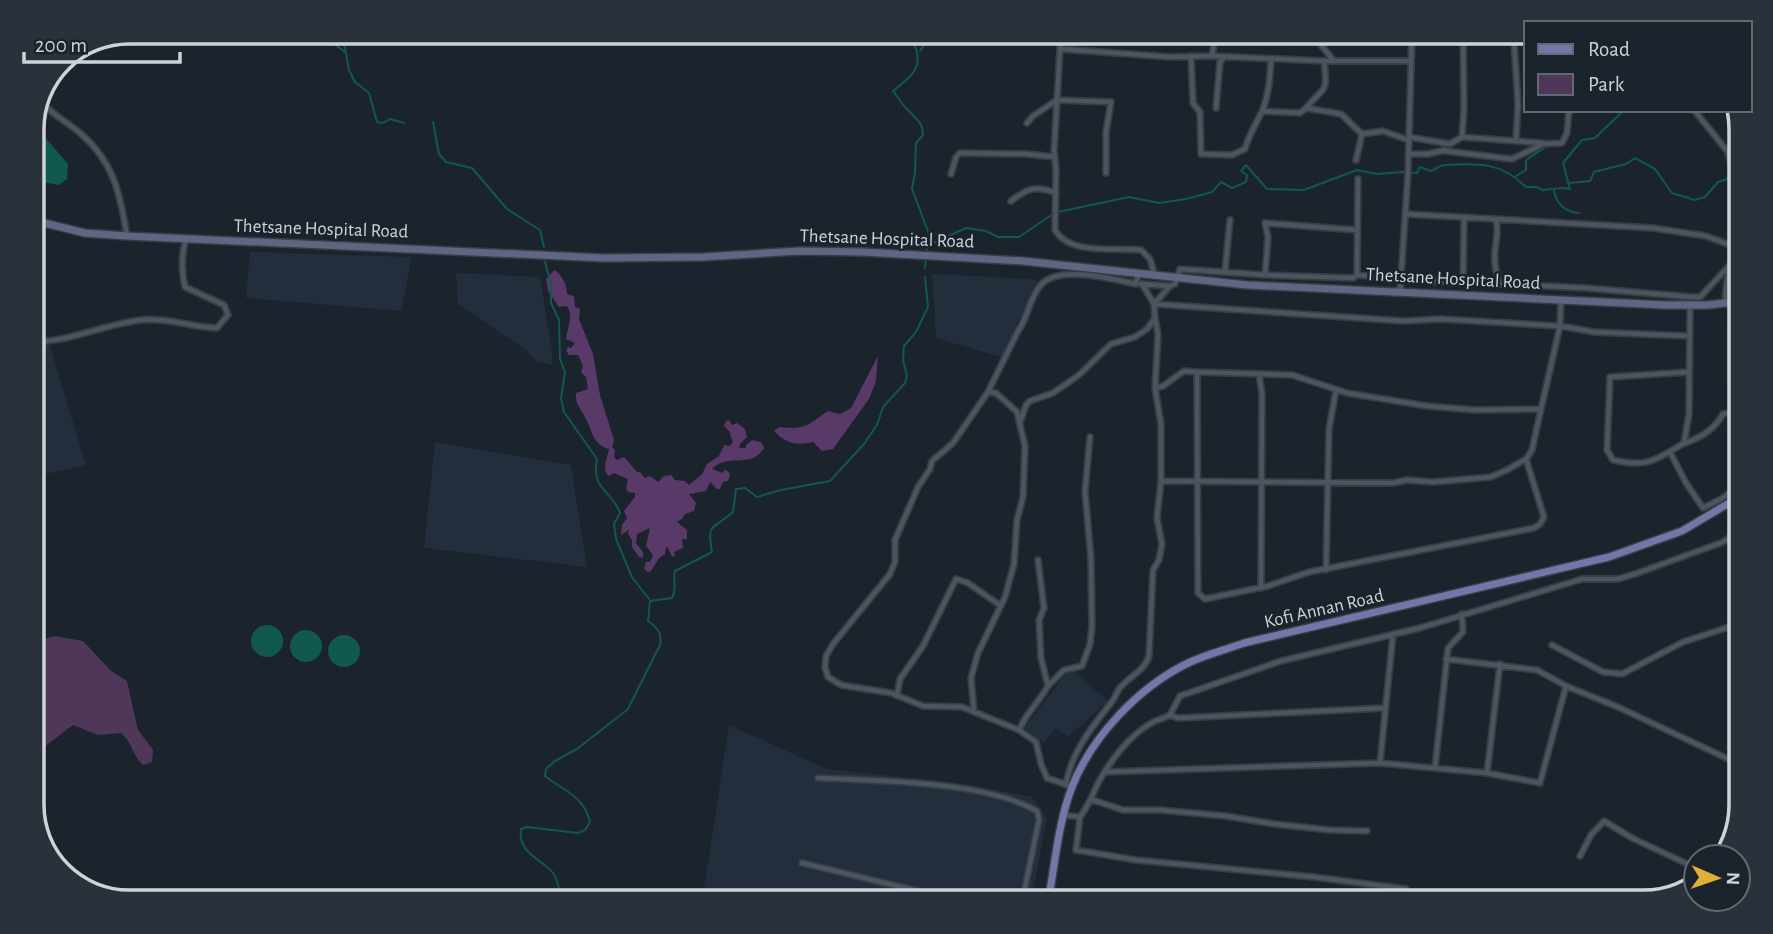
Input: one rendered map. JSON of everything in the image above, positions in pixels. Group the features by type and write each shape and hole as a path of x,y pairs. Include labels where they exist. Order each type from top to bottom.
{"main road":[{"name":"Thetsane Hospital Road","path":"44,223 85,233 186,239 604,257 703,257 808,251 906,255 1023,261 1275,287 1690,306 1728,303"},
{"name":"Kofi Annan Road","path":"1050,890 1069,786 1094,746 1123,711 1151,687 1187,664 1244,643 1609,557 1682,531 1729,503"}],"street":[{"path":"1060,44 1055,157 1057,233 1088,248 1145,252 1154,276"},
{"path":"1212,56 1214,44"},
{"path":"1320,44 1334,61"},
{"path":"1400,292 1412,44"},
{"path":"1462,137 1465,89 1463,44"},
{"path":"1514,44 1518,104 1516,140"},
{"path":"1060,49 1134,55 1272,60 1410,61"},
{"path":"1191,56 1193,103 1200,112 1200,154 1232,155 1245,149 1269,89 1272,60"},
{"path":"1216,108 1220,62 1224,57"},
{"path":"1262,111 1300,113 1324,92 1324,61"},
{"path":"1027,123 1057,100 1111,102 1106,132 1107,173"},
{"path":"47,107 81,134 101,154 113,174 122,203 127,236"},
{"path":"1306,108 1341,114 1362,134"},
{"path":"1445,151 1450,144 1462,137 1543,144 1562,143 1565,141 1569,112"},
{"path":"1696,112 1729,156"},
{"path":"1362,134 1383,131 1450,144"},
{"path":"1356,160 1362,134"},
{"path":"1408,154 1445,151 1512,159 1543,144"},
{"path":"951,174 956,157 960,153 1055,157"},
{"path":"1357,275 1358,179"},
{"path":"1011,201 1035,186 1056,193"},
{"path":"1405,214 1653,228 1706,236 1729,243"},
{"path":"1463,283 1464,219"},
{"path":"1225,271 1230,220"},
{"path":"1496,221 1498,228 1495,270 1500,285"},
{"path":"1265,275 1268,237 1265,223 1357,230"},
{"path":"44,341 60,340 140,320 159,319 217,328 228,315 223,305 185,287 181,272 186,239"},
{"path":"1154,304 1175,284 1181,269 1353,278 1357,275 1463,283 1477,279 1500,285 1586,288 1700,297 1729,266"},
{"path":"1729,266 1729,328"},
{"path":"1138,274 1139,284 1154,304 1158,335 1155,388 1161,418 1161,481 1157,518 1161,552 1160,560 1153,570 1150,637 1146,665 1119,688 1113,702 1093,725 1069,771 1069,786 1047,778 1036,742 1020,730 962,707 923,706 897,696 836,683 826,672 827,656 850,621 879,590 894,567 897,554 895,540 918,487 932,461 953,443 988,392 1025,322 1038,288 1048,278 1066,275 1089,276 1139,284 1170,286"},
{"path":"1161,481 1433,482 1491,477 1526,459 1532,450 1560,326 1561,301"},
{"path":"1154,304 1404,321 1440,319 1560,326 1594,332 1688,337"},
{"path":"1684,443 1688,430 1690,306"},
{"path":"1021,420 1030,401 1054,393 1079,375 1111,344 1135,337 1147,330 1155,318"},
{"path":"1155,388 1163,386 1184,371 1292,375 1336,390 1427,406 1476,410 1541,409"},
{"path":"1197,372 1198,593 1205,599 1261,587 1309,572 1534,528 1544,516 1526,459"},
{"path":"1689,372 1610,377 1609,456 1613,460 1633,465 1652,463 1684,443 1695,440 1712,428 1723,414 1729,413"},
{"path":"1259,374 1262,394 1261,587"},
{"path":"1326,570 1329,429 1336,390"},
{"path":"974,712 971,678 978,653 1001,606 1014,564 1017,520 1023,497 1025,446 1021,420 1009,403 996,393 988,392"},
{"path":"1020,730 1024,717 1033,709 1048,686 1064,670 1082,666 1090,644 1091,559 1085,491 1090,437"},
{"path":"1670,452 1703,508 1729,493"},
{"path":"1406,889 1136,860 1076,850 1080,817 1093,800 1105,773 1125,745 1154,722 1170,715 1180,696 1281,661 1420,628 1582,579 1618,579 1729,538"},
{"path":"1038,560 1044,608 1039,620 1041,658 1048,686"},
{"path":"897,696 900,679 923,646 956,579 968,583 1001,606"},
{"path":"1435,768 1446,659 1448,648 1463,632 1462,614"},
{"path":"1552,645 1603,672 1622,674 1684,642 1729,627"},
{"path":"1380,763 1393,634"},
{"path":"1446,659 1537,670 1566,686 1618,707 1729,759"},
{"path":"1487,773 1500,664"},
{"path":"1105,773 1380,763 1487,773 1540,783 1566,686"},
{"path":"1170,715 1178,718 1384,708"},
{"path":"818,778 898,782 993,794 1021,802 1037,811 1040,820 1025,890"},
{"path":"1093,800 1123,810 1160,810 1330,830 1367,831"},
{"path":"1064,815 1080,817"},
{"path":"1580,856 1591,835 1604,821 1632,838 1682,861"},
{"path":"802,863 914,890"}],"shaded area":[{"path":"44,136 68,164 67,179 59,185 44,182"},
{"path":"250,252 412,257 401,311 246,298"},
{"path":"554,270 564,280 567,294 574,296 575,307 580,309 579,319 593,354 600,395 614,440 614,457 617,460 624,457 645,478 650,476 658,482 664,476 671,475 675,480 685,481 689,485 702,474 707,464 719,456 724,445 730,446 733,442 724,426 726,421 729,420 732,425 737,423 745,429 747,437 739,448 746,448 752,440 761,442 764,448 752,458 725,462 712,469 723,473 724,470 728,471 728,481 723,482 720,489 710,482 706,491 689,494 696,503 694,511 685,514 677,522 687,530 687,539 682,539 683,548 674,552 675,556 672,557 666,547 665,554 648,572 644,569 646,562 650,562 653,555 646,546 650,528 637,534 636,543 643,552 643,558 639,557 632,547 629,530 621,535 622,525 627,518 624,511 635,493 628,492 626,488 628,479 614,473 609,476 605,471 609,449 596,441 577,404 576,393 588,389 586,377 581,372 583,366 578,355 569,355 566,351 575,343 566,339 569,310 567,306 559,307 548,291 546,279"},
{"path":"456,273 540,277 552,365 536,361 526,350 458,304"},
{"path":"932,274 1033,279 1038,282 1001,357 936,338"},
{"path":"44,336 47,336 86,465 44,474"},
{"path":"878,356 876,381 869,399 833,449 822,451 813,442 792,442 774,431 779,427 801,427 828,411 840,414 851,408"},
{"path":"435,442 571,465 587,567 424,548"},
{"path":"267,625 278,630 283,641 278,652 267,657 256,652 251,641 256,630"},
{"path":"306,630 317,635 322,646 317,657 306,662 295,657 290,646 295,635"},
{"path":"344,635 355,640 360,651 355,662 344,667 333,662 328,651 333,640"},
{"path":"1070,668 1108,701 1068,737 1056,728 1044,743 1024,728"},
{"path":"729,725 827,769 967,784 1032,797 1047,818 1033,890 704,890"}],"green space":[{"path":"54,636 83,641 111,671 127,681 138,730 153,750 152,762 143,765 121,733 98,735 73,725 44,747 44,639"}],"waterway":[{"path":"334,44 345,52"},
{"path":"344,44 349,70 355,82 369,93 377,122 383,123 390,119 404,123"},
{"path":"914,44 917,65 909,77 893,91 923,131 916,143 912,189 929,234 927,252"},
{"path":"920,51 925,44"},
{"path":"1058,212 1129,197 1159,203 1186,199 1212,192 1221,182 1232,188 1246,182 1247,175 1241,171 1246,165 1267,189 1304,190 1357,170 1377,174 1417,173 1420,167 1431,171 1443,165 1468,164 1498,169 1526,187 1542,190 1570,189 1563,163 1582,140 1595,138 1622,112"},
{"path":"433,122 439,154 446,162 472,168 507,209 540,230 544,247"},
{"path":"1516,176 1526,170 1527,160 1549,145"},
{"path":"1570,183 1590,181 1594,172 1626,164 1635,158 1655,169 1672,193 1695,200 1705,197 1718,182 1729,176"},
{"path":"1554,191 1562,206 1579,213"},
{"path":"927,246 966,228 986,231 998,237 1019,237 1053,214"},
{"path":"925,268 926,258"},
{"path":"545,262 551,284 551,303 559,320 560,359 565,372 561,398 564,412 597,459 599,483 620,513 614,524 616,539 632,577 649,599"},
{"path":"559,890 553,873 526,850 521,829 527,827 578,833 585,830 590,822 578,800 545,776 546,769 577,749 628,709 660,645 658,631 648,621 650,601 672,598 675,591 675,571 712,552 712,528 733,512 736,489 745,488 757,497 830,481 864,444 877,425 883,407 905,383 907,376 903,360 904,346 916,332 928,307 925,277"}]}
